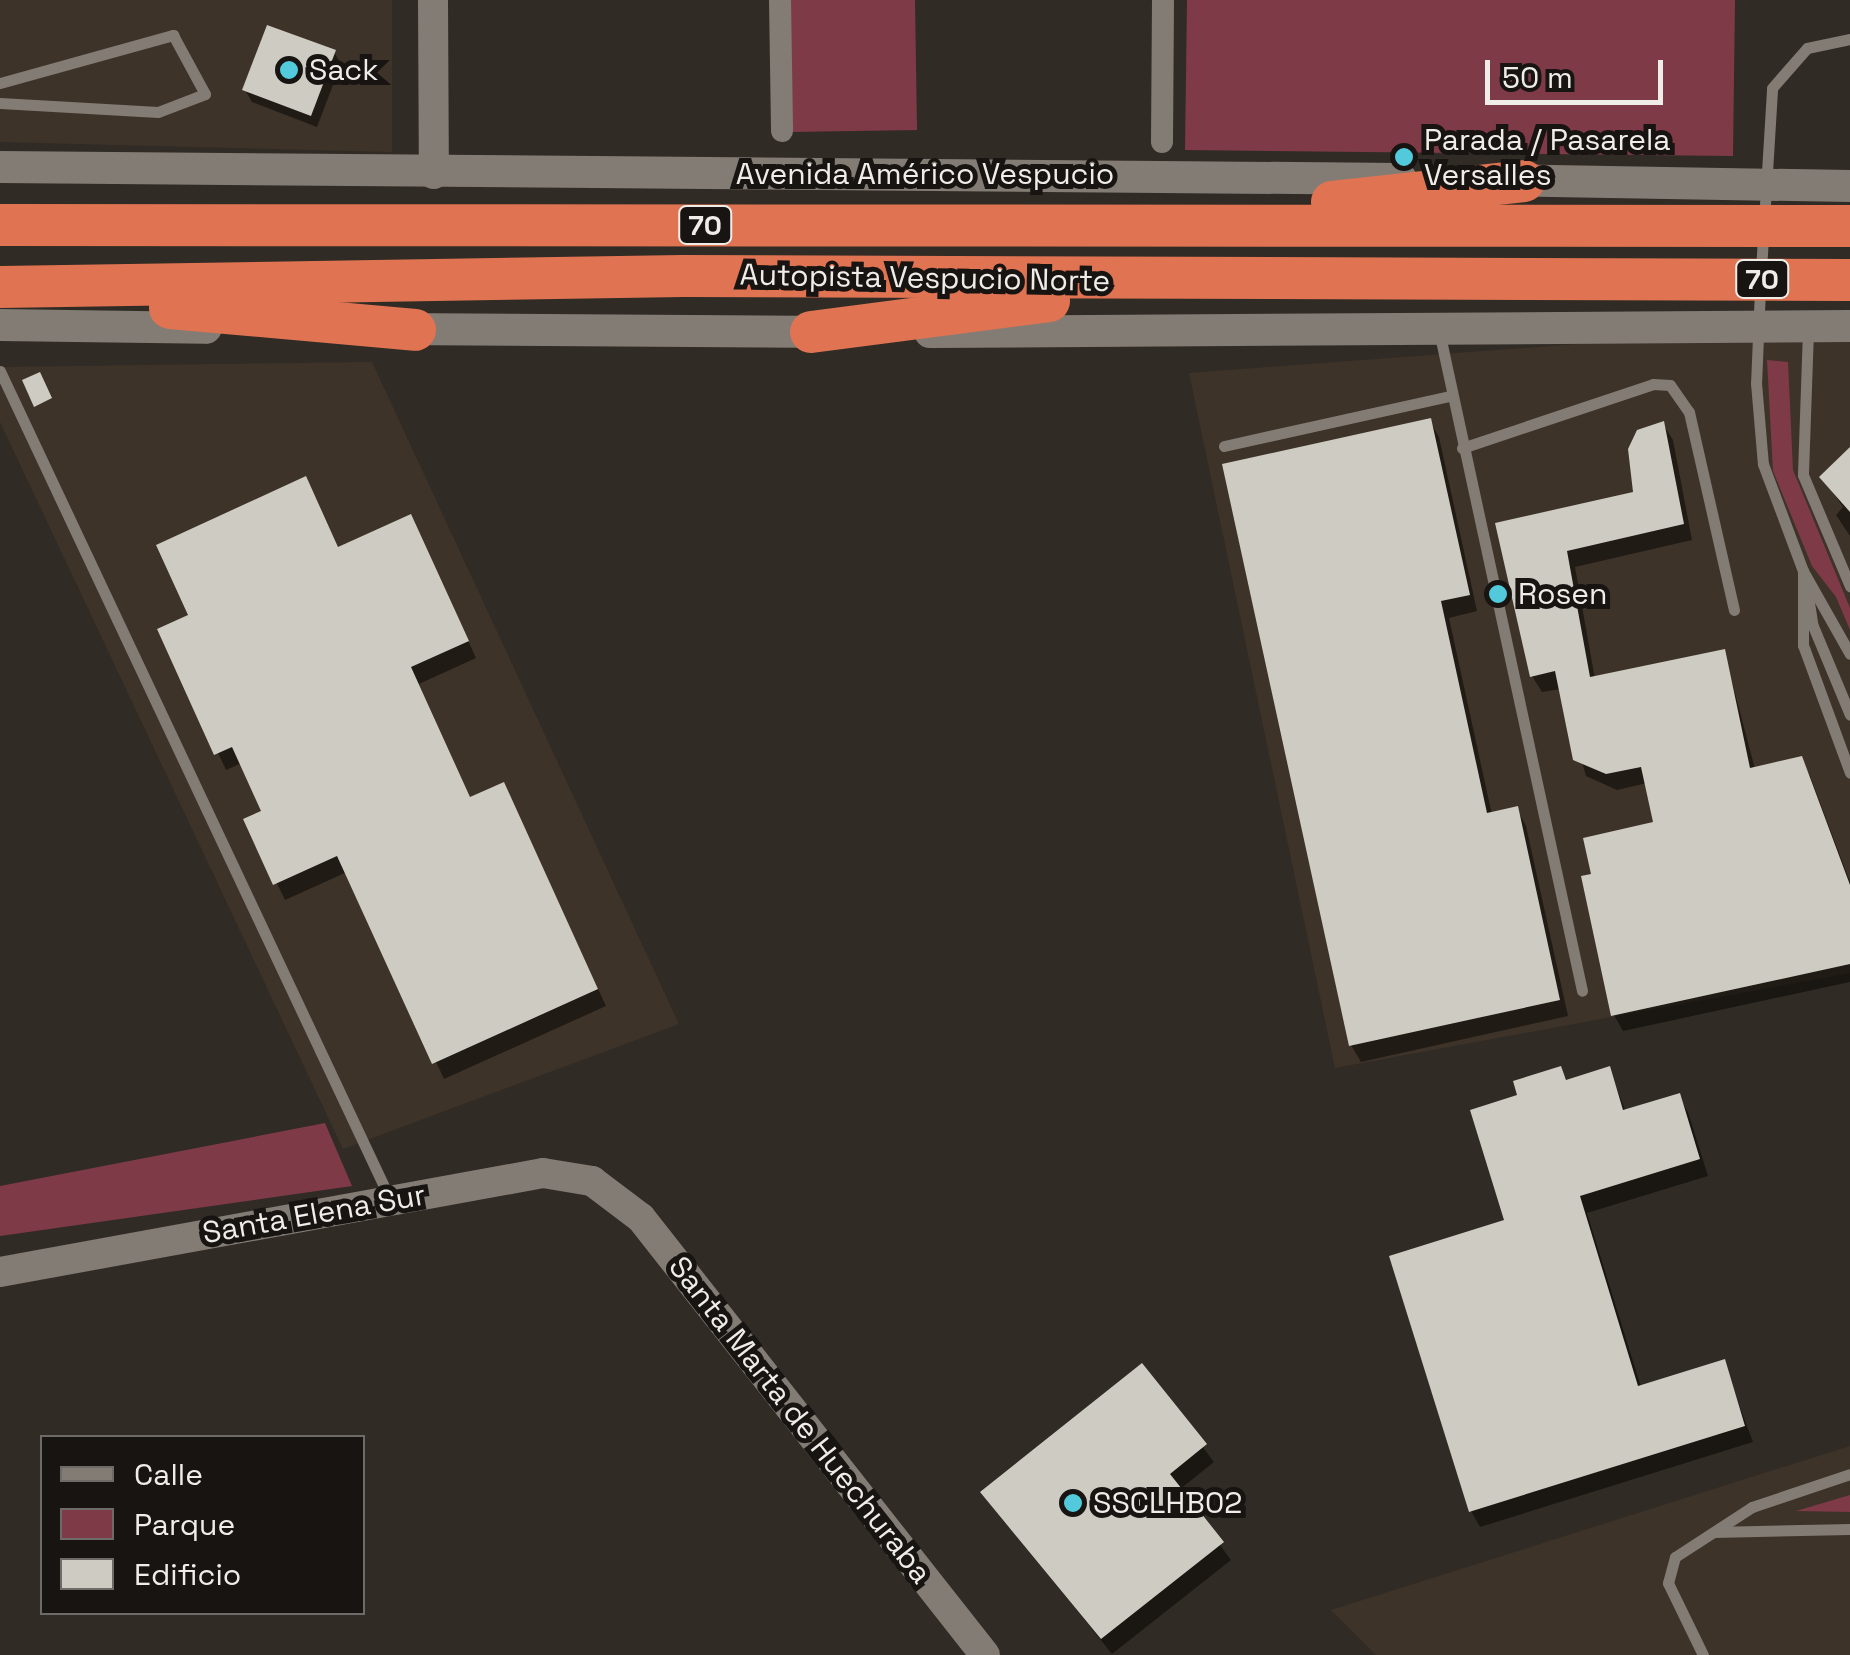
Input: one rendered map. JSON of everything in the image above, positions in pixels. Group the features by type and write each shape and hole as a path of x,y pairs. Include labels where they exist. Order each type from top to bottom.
{"highway":[{"path":"1118,226 1524,181"},
{"name":"Autopista Vespucio Norte","path":"0,224 1850,226"},
{"name":"Autopista Vespucio Norte","path":"0,290 682,276 1205,281 1850,280"},
{"path":"811,332 1205,281"},
{"path":"0,290 415,330"}],"main road":[{"name":"Avenida Américo Vespucio","path":"0,167 434,174 1842,182"},
{"path":"0,326 811,332 1850,326"}],"street":[{"path":"433,0 434,174"},
{"path":"780,0 782,132"},
{"path":"1162,142 1163,0"},
{"name":"Santa Elena Sur","path":"5,1269 543,1173 610,1190"},
{"name":"Santa Marta de Huechuraba","path":"610,1190 641,1218 985,1655"}],"lane":[{"path":"0,83 172,35 204,94 158,112 0,103"},
{"path":"1850,39 1820,42 1796,56 1768,101 1756,383 1763,464 1803,570 1850,654"},
{"path":"1809,326 1800,431 1804,475 1850,586"},
{"path":"1439,328 1450,396 1582,991"},
{"path":"0,371 391,1201"},
{"path":"1462,448 1653,384 1670,385 1689,412 1734,610"},
{"path":"1224,446 1450,396"},
{"path":"1803,570 1813,626 1850,715"},
{"path":"1803,570 1803,645 1850,773"},
{"path":"1703,1655 1668,1584 1675,1558 1752,1507 1850,1474"},
{"path":"1709,1532 1850,1529"}],"shaded area":[{"path":"0,0 392,0 392,152 0,142"},
{"name":"Rosen","path":"1658,338 1850,339 1850,973 1335,1068 1189,373"},
{"path":"372,362 679,1024 343,1149 0,422 0,367"},
{"path":"1850,1446 1850,1655 1376,1655 1331,1610"}],"green space":[{"path":"788,0 915,0 917,130 790,132"},
{"path":"1187,0 1735,0 1733,156 1185,150"},
{"path":"1767,360 1788,362 1793,470 1850,608 1850,630 1836,597 1812,566 1773,471"},
{"path":"325,1123 352,1186 0,1236 0,1186"},
{"path":"1850,1495 1850,1512 1796,1511"}],"building":[{"name":"Sack","path":"267,25 336,50 311,116 242,90"},
{"path":"40,372 52,398 34,407 22,380"},
{"path":"1431,418 1470,595 1441,601 1487,813 1518,806 1560,1000 1349,1046 1222,464"},
{"path":"1664,421 1684,524 1567,551 1590,677 1725,649 1750,768 1802,756 1850,885 1850,964 1611,1016 1581,876 1591,874 1583,838 1653,822 1641,767 1606,774 1573,760 1555,671 1530,677 1495,523 1633,492 1628,449 1637,430"},
{"path":"1850,447 1850,512 1819,477"},
{"path":"306,476 338,547 411,514 469,641 411,667 470,797 504,782 598,989 432,1064 337,856 273,885 243,819 261,811 232,747 214,755 157,629 188,615 156,545"},
{"path":"1561,1066 1566,1080 1610,1066 1623,1110 1680,1093 1700,1159 1580,1196 1638,1386 1725,1359 1745,1426 1469,1512 1389,1256 1504,1220 1470,1110 1517,1095 1513,1081"},
{"name":"SSCLHB02","path":"1142,1363 1207,1444 1170,1474 1224,1542 1101,1639 980,1492"}],"place":[{"name":"Sack","path":"289,70"},
{"name":"Parada / Pasarela Versalles","path":"1404,157"},
{"name":"Rosen","path":"1498,594"},
{"name":"SSCLHB02","path":"1073,1503"}]}
